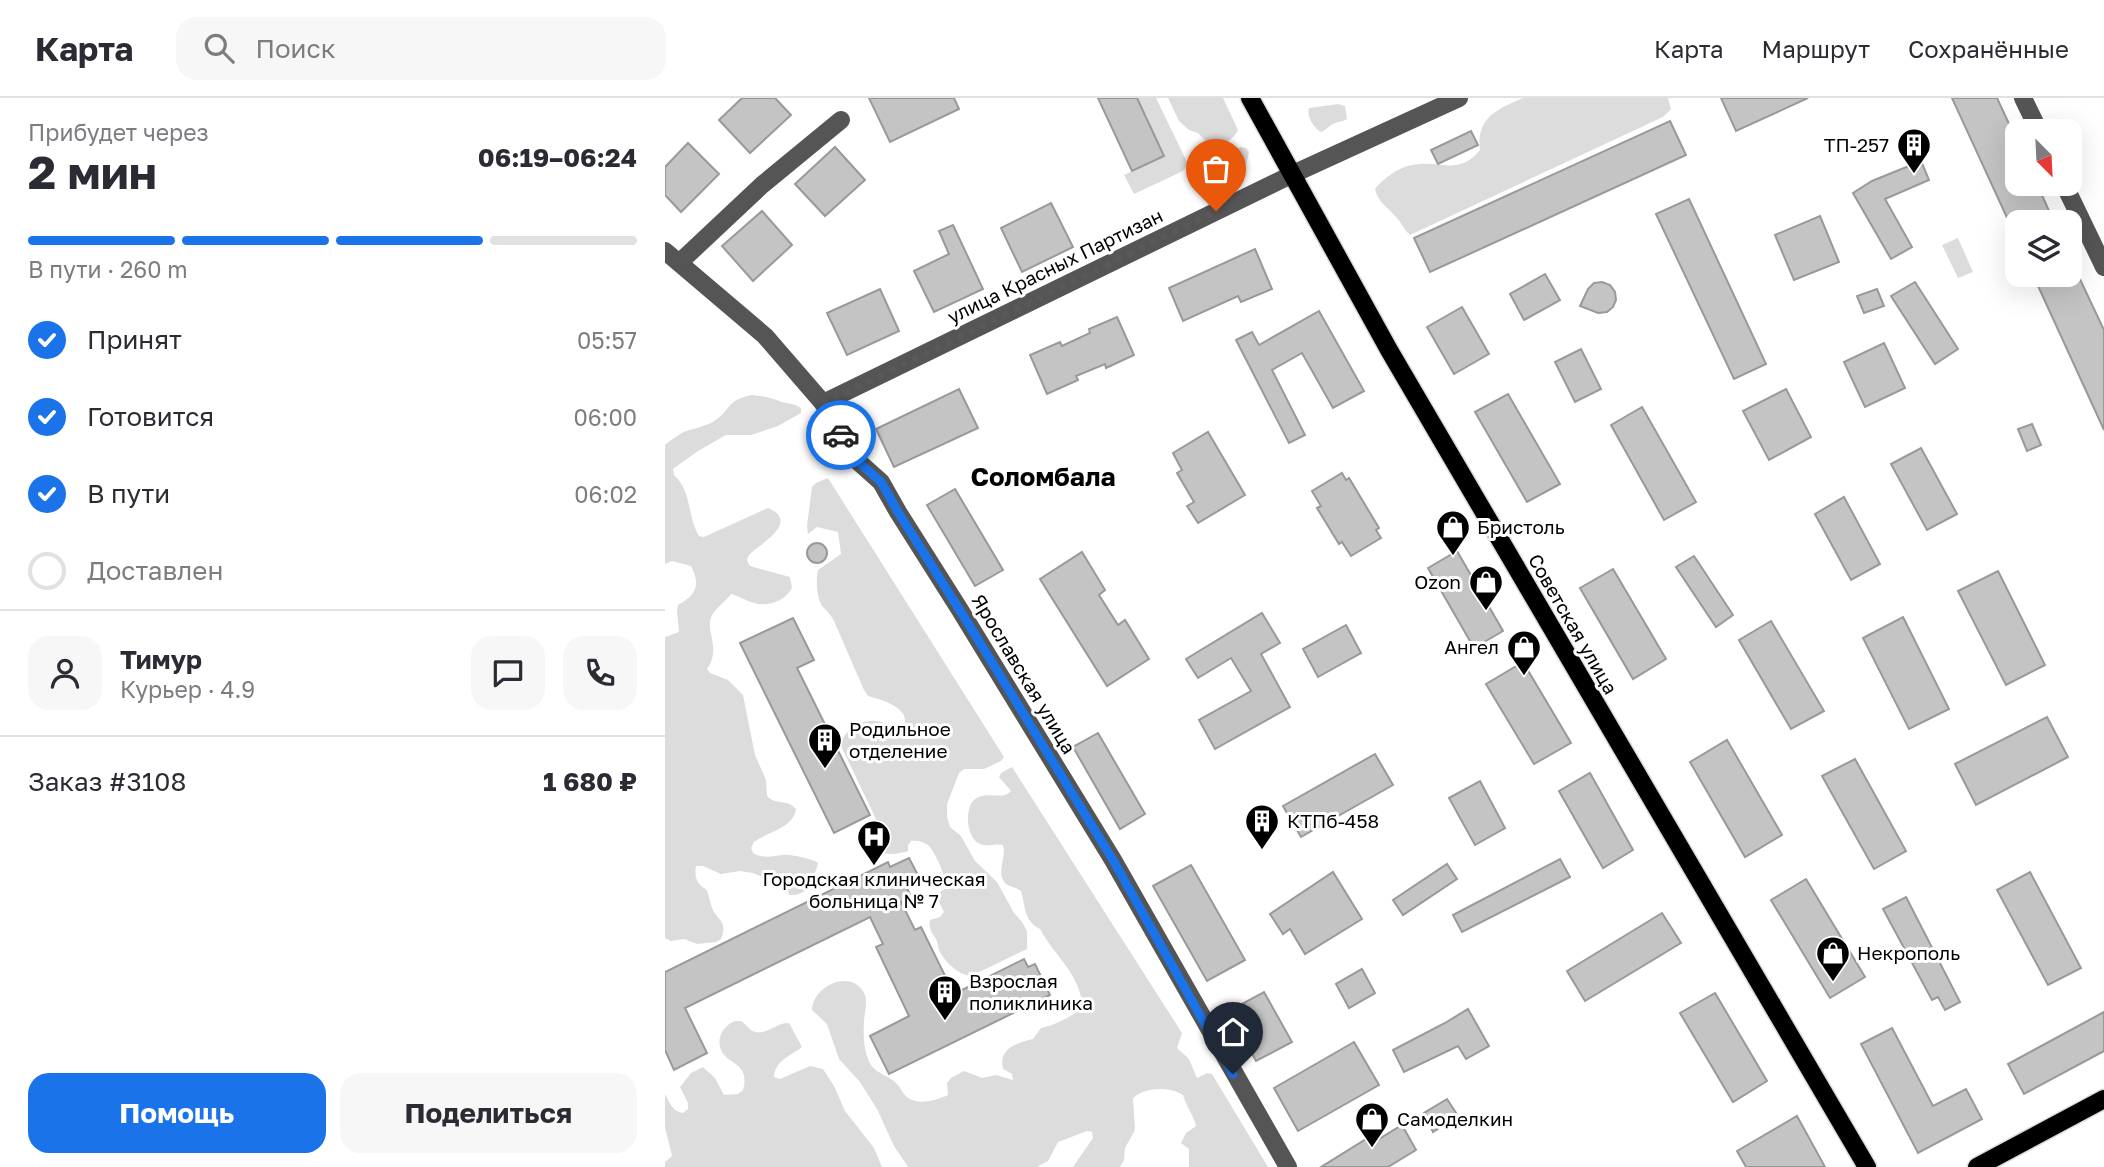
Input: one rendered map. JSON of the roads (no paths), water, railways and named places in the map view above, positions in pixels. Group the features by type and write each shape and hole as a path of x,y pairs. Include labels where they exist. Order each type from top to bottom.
{"main road":[{"name":"Советская улица","path":"1250,98 1389,350 1867,1167"},
{"path":"1977,1167 2104,1098"}],"street":[{"name":"улица Красных Партизан","path":"823,404 1293,174 1459,98"},
{"path":"2023,98 2033,119"},
{"path":"680,262 762,185 841,120"},
{"path":"2070,196 2104,267"},
{"name":"Ярославская улица","path":"665,251 765,336 823,404 853,457 881,482 1113,860 1288,1167"}],"place":[{"name":"ТП-257","path":"1914,175"},
{"name":"Бристоль","path":"1453,557"},
{"name":"Ozon","path":"1486,612"},
{"name":"Ангел","path":"1524,677"},
{"name":"Родильное отделение","path":"825,770"},
{"name":"КТПб-458","path":"1262,851"},
{"name":"Городская клиническая больница № 7","path":"874,867"},
{"name":"Некрополь","path":"1833,983"},
{"name":"Взрослая поликлиника","path":"945,1022"},
{"name":"Самоделкин","path":"1372,1149"}],"district":[{"name":"Соломбала","path":"1043,477"}]}
